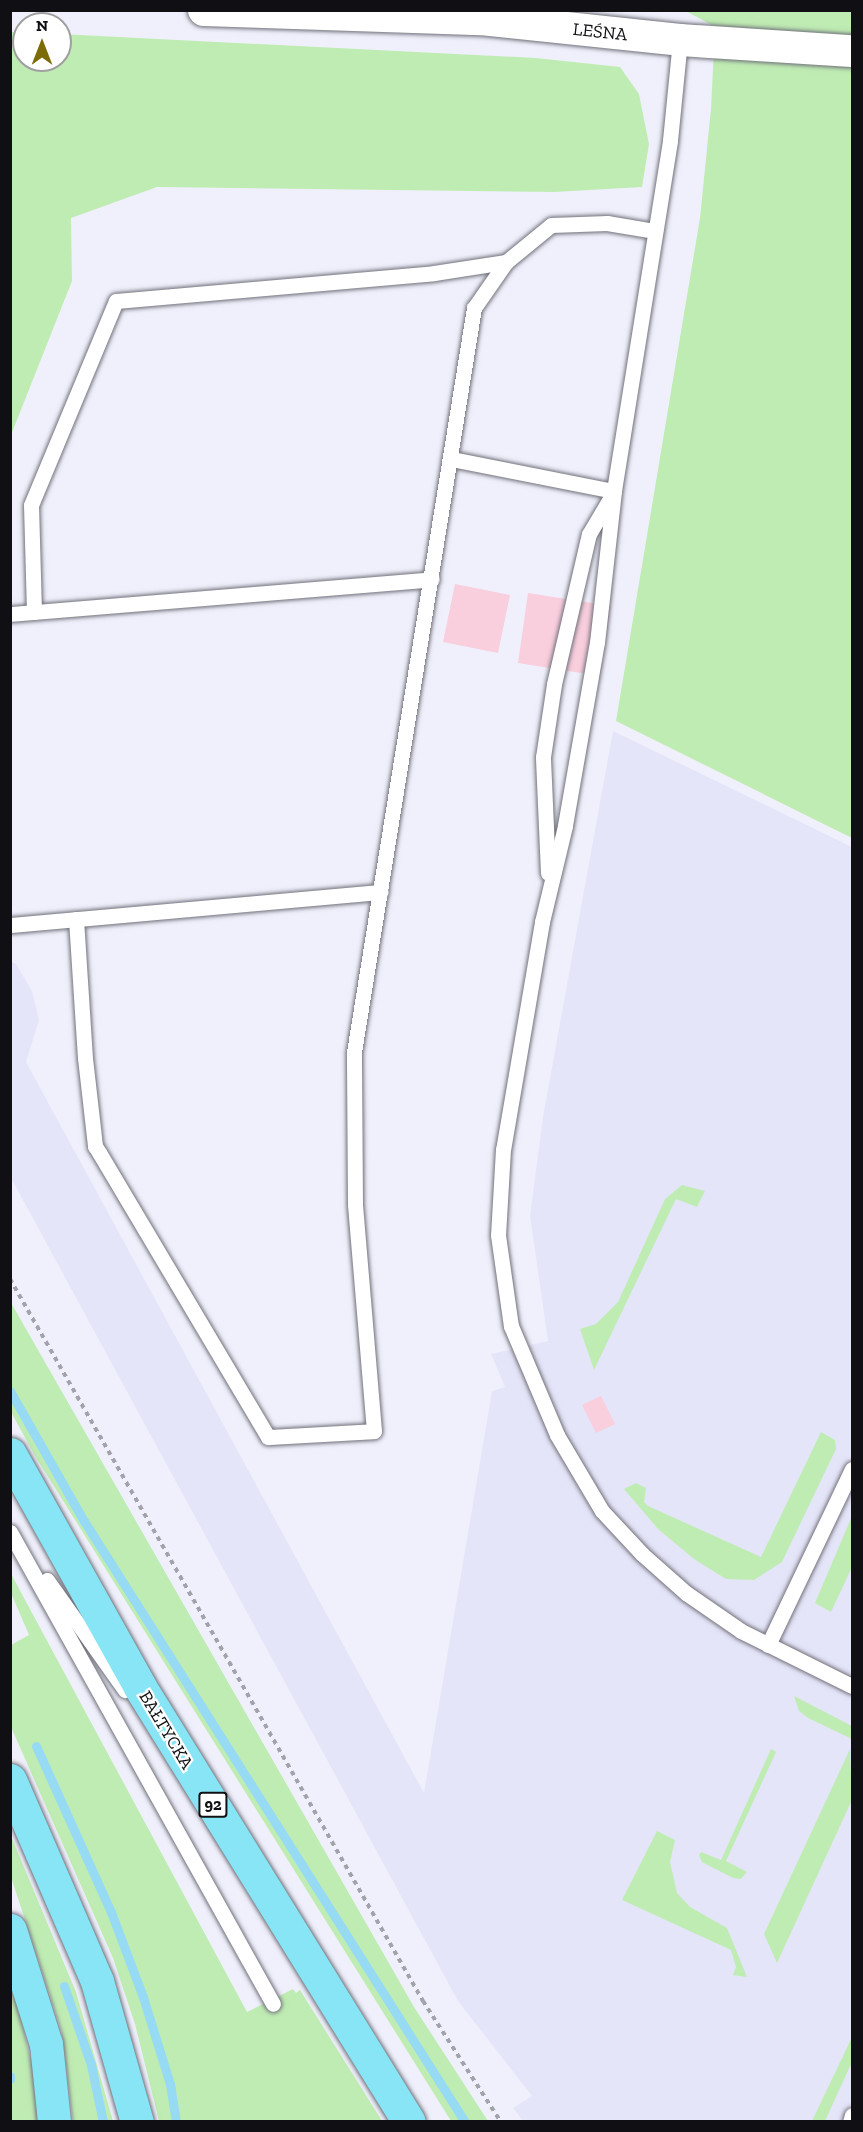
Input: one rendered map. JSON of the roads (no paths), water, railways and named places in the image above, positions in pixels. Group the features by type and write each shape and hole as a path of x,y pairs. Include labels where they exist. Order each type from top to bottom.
{"main road":[{"name":"BAŁTYCKA","path":"10,1454 109,1635 409,2121"},
{"path":"10,1780 94,1971 117,2040 137,2121"},
{"path":"10,1930 46,2044 54,2121"}],"street":[{"name":"LEŚNA","path":"204,10 481,19 680,40 852,51"}],"lane":[{"path":"680,40 670,141 614,492 597,642 565,825 548,888 503,1149 498,1235 511,1326 557,1435 602,1511 642,1554 686,1593 768,1644 852,1686"},
{"path":"76,919 95,1146 268,1437 374,1431 356,1204 354,1052 452,459 474,308 506,262 551,225 607,223 655,231"},
{"path":"34,612 31,505 116,301 434,273 506,262"},
{"path":"452,459 614,492"},
{"path":"548,888 543,757 553,694 589,534 614,492"},
{"path":"10,614 432,579"},
{"path":"10,925 381,892"},
{"path":"768,1644 852,1470"},
{"path":"10,1521 55,1592 246,1858"},
{"path":"10,1532 273,2004"},
{"path":"850,2121 852,2115"}],"waterway":[{"path":"10,1391 84,1521 465,2122"},
{"path":"36,1746 111,1912 143,1997 170,2084 176,2122"},
{"path":"64,1986 91,2065 103,2122"}]}
